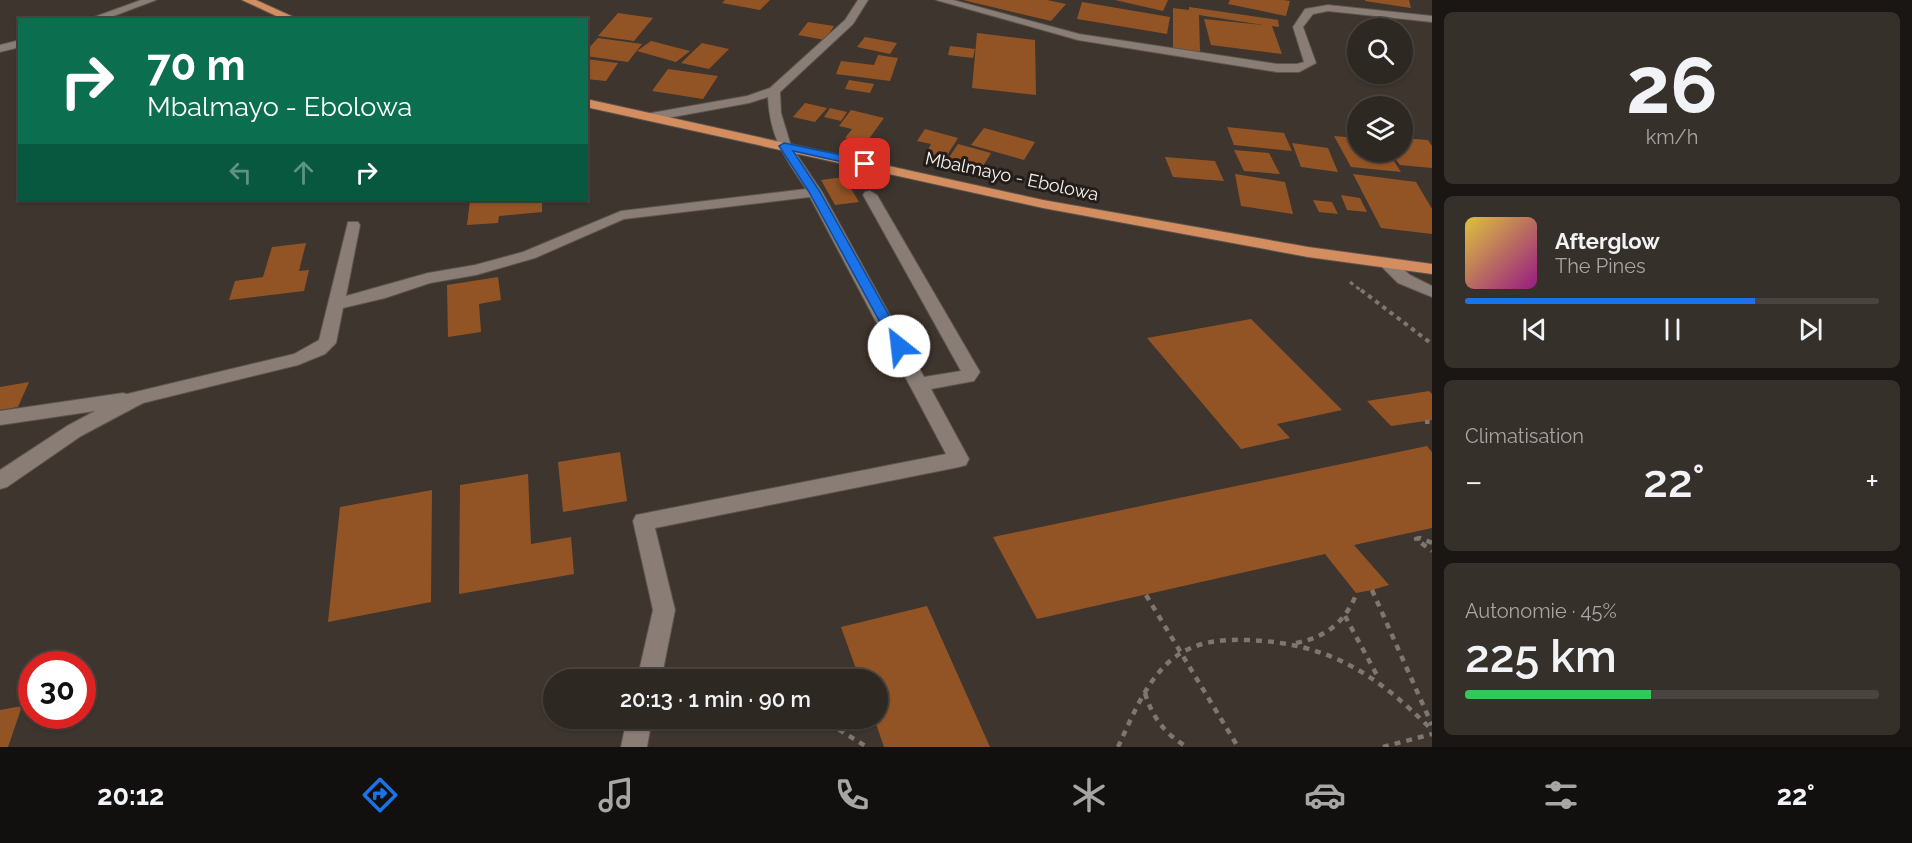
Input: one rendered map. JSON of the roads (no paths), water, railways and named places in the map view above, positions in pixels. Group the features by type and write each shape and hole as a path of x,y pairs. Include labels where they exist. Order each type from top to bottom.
{"highway":[{"path":"248,0 290,18"},
{"name":"Mbalmayo - Ebolowa","path":"588,103 1043,204 1235,240 1432,269"}],"street":[{"path":"97,18 151,0"},
{"path":"651,117 749,99 774,91 849,22 863,0"},
{"path":"941,0 1078,38 1277,68 1299,68 1310,63 1298,27 1309,11 1328,8 1432,20"},
{"path":"1314,0 1328,8"},
{"path":"0,49 18,44"},
{"path":"651,669 664,610 643,521 959,459 921,384 815,192 784,146 776,113 774,91"},
{"path":"336,304 379,294 428,278 476,270 529,255 621,215 815,192"},
{"path":"870,195 971,372 968,376 921,384"},
{"path":"0,418 138,397 298,359 319,350 327,343 353,225"},
{"path":"1387,264 1404,279 1432,292"},
{"path":"0,481 74,431 138,397"},
{"path":"633,747 637,729"}]}
